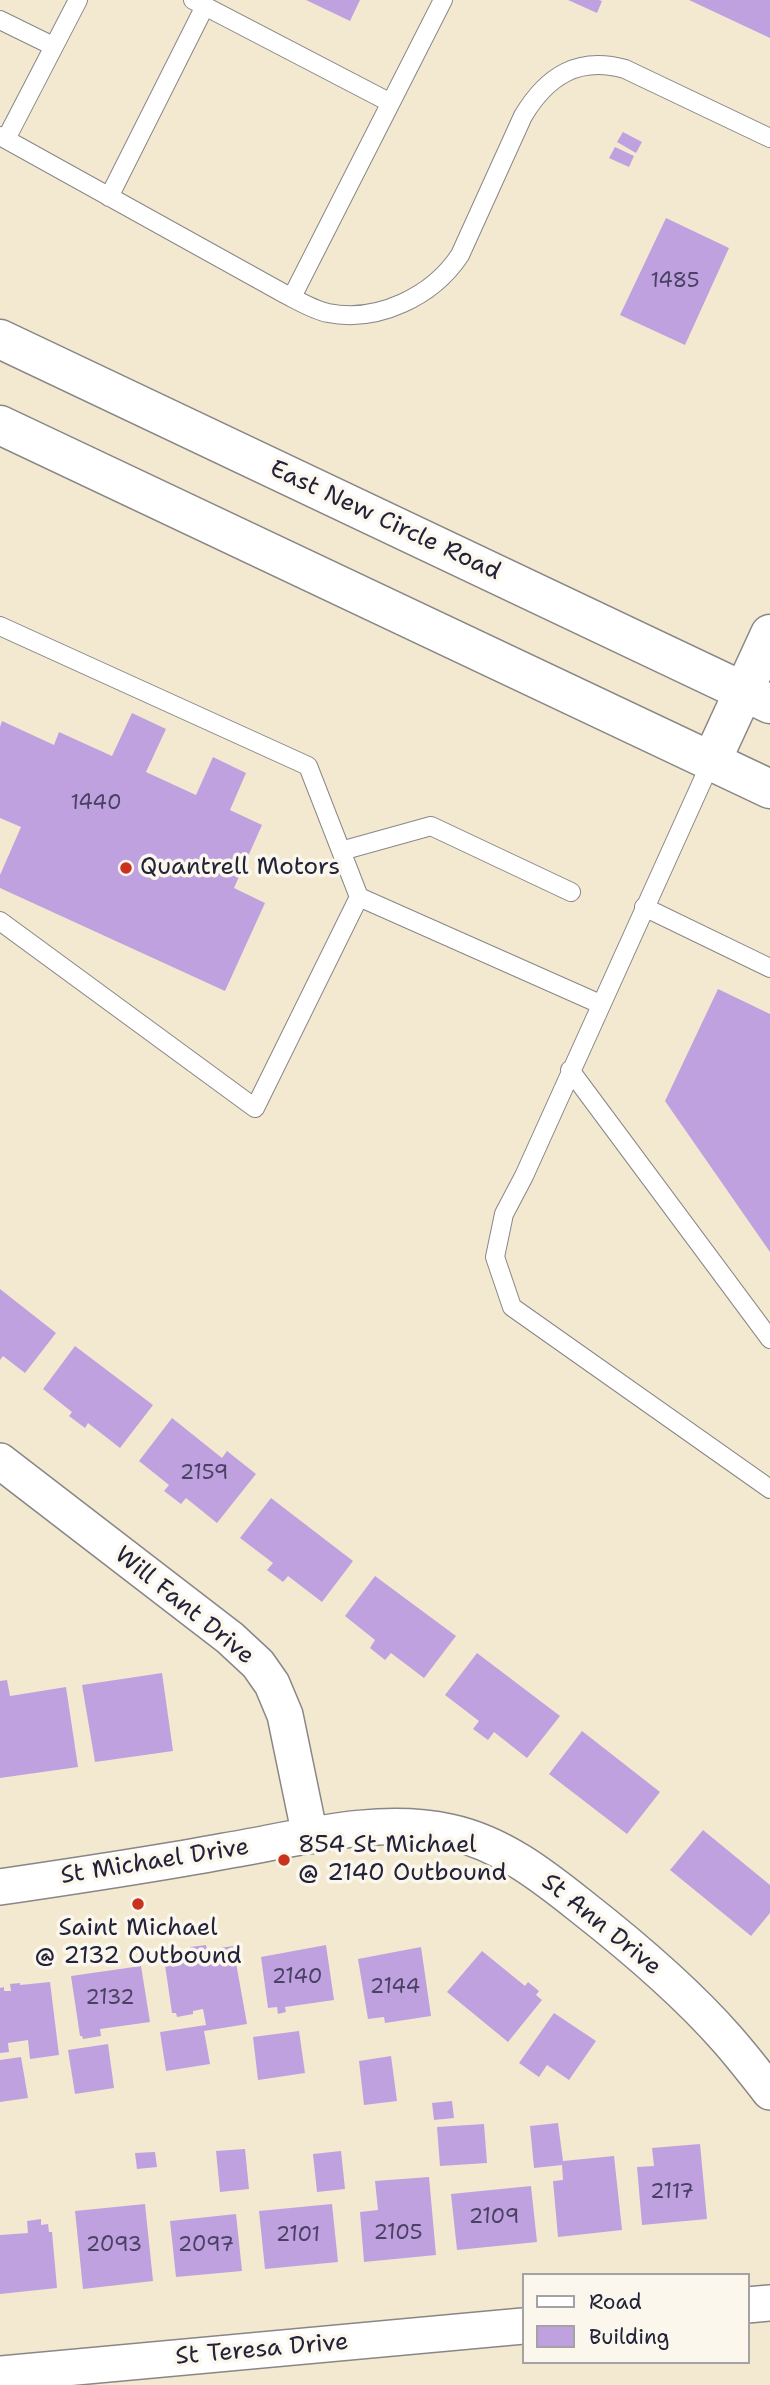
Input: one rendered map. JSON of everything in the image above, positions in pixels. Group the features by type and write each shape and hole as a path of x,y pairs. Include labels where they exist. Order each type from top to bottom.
{"main road":[{"name":"East New Circle Road","path":"0,339 757,697"},
{"path":"0,425 770,789"},
{"path":"711,762 757,697 770,635"}],"street":[{"name":"Will Fant Drive","path":"0,1461 230,1638 258,1664 272,1684 285,1715 310,1836"},
{"name":"St Ann Drive","path":"310,1836 377,1827 408,1826 476,1839 510,1854 549,1880 614,1932 678,1989 726,2037 770,2092"},
{"name":"St Michael Drive","path":"0,1887 130,1868 310,1836"},
{"path":"749,2305 770,2303"},
{"name":"St Teresa Drive","path":"0,2374 522,2326"}],"lane":[{"path":"78,0 3,138 324,312 344,315 385,310 407,301 451,269 533,99 548,84 576,67 608,64 625,69 770,138"},
{"path":"292,297 443,0"},
{"path":"109,197 199,3 389,102"},
{"path":"0,20 53,46"},
{"path":"0,626 308,766 359,897 600,1004"},
{"path":"711,762 524,1176 503,1214 495,1257 512,1307 770,1489"},
{"path":"341,851 431,826 571,892"},
{"path":"0,921 255,1108 359,897"},
{"path":"644,907 770,968"},
{"path":"570,1070 770,1339"}],"building":[{"path":"306,0 360,0 350,21"},
{"path":"568,0 599,0 602,1 597,13"},
{"path":"689,0 770,0 770,38"},
{"path":"623,132 642,142 636,153 617,142"},
{"path":"615,147 634,156 629,167 609,158"},
{"path":"666,218 729,248 685,345 620,315"},
{"path":"132,713 166,729 146,772 196,795 213,757 246,773 230,810 262,825 234,888 265,903 225,991 0,888 0,875 21,827 0,818 2,721 54,745 59,732 112,756"},
{"path":"718,989 770,1014 770,1252 665,1101"},
{"path":"0,1289 56,1333 25,1373 3,1356 0,1360"},
{"path":"75,1346 153,1405 120,1448 88,1423 85,1428 69,1416 72,1412 43,1389"},
{"path":"172,1418 222,1458 227,1451 256,1474 217,1523 186,1498 181,1504 164,1491 169,1485 139,1461"},
{"path":"271,1498 353,1561 322,1602 288,1576 283,1582 267,1570 273,1563 240,1538"},
{"path":"375,1576 456,1636 424,1678 391,1653 385,1660 370,1648 375,1640 345,1616"},
{"path":"477,1653 560,1716 527,1758 494,1732 488,1740 473,1729 479,1721 445,1695"},
{"path":"162,1673 173,1751 95,1762 82,1685"},
{"path":"7,1680 10,1696 66,1687 78,1767 0,1778 0,1681"},
{"path":"582,1731 660,1792 627,1834 549,1774"},
{"path":"703,1830 770,1885 770,1913 751,1936 670,1870"},
{"path":"206,1945 207,1950 233,1946 247,2024 204,2031 210,2064 166,2071 160,2032 206,2025 203,2009 177,2017 176,2013 172,2013 164,1958 191,1954 190,1947"},
{"path":"326,1945 334,2000 285,2007 286,2012 278,2014 277,2007 268,2008 261,1957"},
{"path":"421,1947 431,2016 385,2023 384,2017 368,2019 358,1959"},
{"path":"482,1951 525,1986 528,1982 539,1991 536,1995 542,2000 508,2042 447,1992"},
{"path":"141,1966 150,2022 100,2029 101,2036 83,2039 80,2036 71,1976"},
{"path":"50,1982 59,2055 30,2059 28,2040 8,2043 9,2052 0,2053 0,1988 11,1991 10,1984"},
{"path":"554,2013 596,2041 569,2080 547,2065 539,2077 519,2063"},
{"path":"299,2031 305,2073 258,2080 253,2037"},
{"path":"108,2044 114,2088 75,2094 68,2050"},
{"path":"391,2056 397,2101 364,2105 359,2061"},
{"path":"21,2057 28,2098 0,2102 0,2060"},
{"path":"452,2101 454,2118 434,2120 432,2103"},
{"path":"558,2123 563,2161 614,2156 622,2230 558,2237 553,2181 563,2180 562,2165 534,2168 530,2126"},
{"path":"484,2124 487,2163 440,2166 437,2127"},
{"path":"700,2144 707,2219 642,2225 637,2167 654,2166 652,2148"},
{"path":"245,2149 249,2189 220,2192 216,2151"},
{"path":"341,2151 345,2189 317,2192 313,2154"},
{"path":"155,2152 157,2167 137,2169 135,2153"},
{"path":"429,2177 436,2255 364,2262 360,2212 378,2210 375,2181"},
{"path":"531,2186 537,2242 457,2250 451,2194"},
{"path":"145,2204 153,2281 83,2289 75,2211"},
{"path":"332,2204 338,2262 265,2269 259,2211"},
{"path":"236,2214 242,2271 176,2277 170,2221"},
{"path":"41,2219 41,2225 48,2224 49,2232 52,2232 57,2288 0,2294 0,2235 28,2233 27,2221"}],"place":[{"name":"Quantrell Motors","path":"126,868"},
{"name":"854 St Michael @ 2140 Outbound","path":"284,1860"},
{"name":"Saint Michael @ 2132 Outbound","path":"138,1904"}]}
